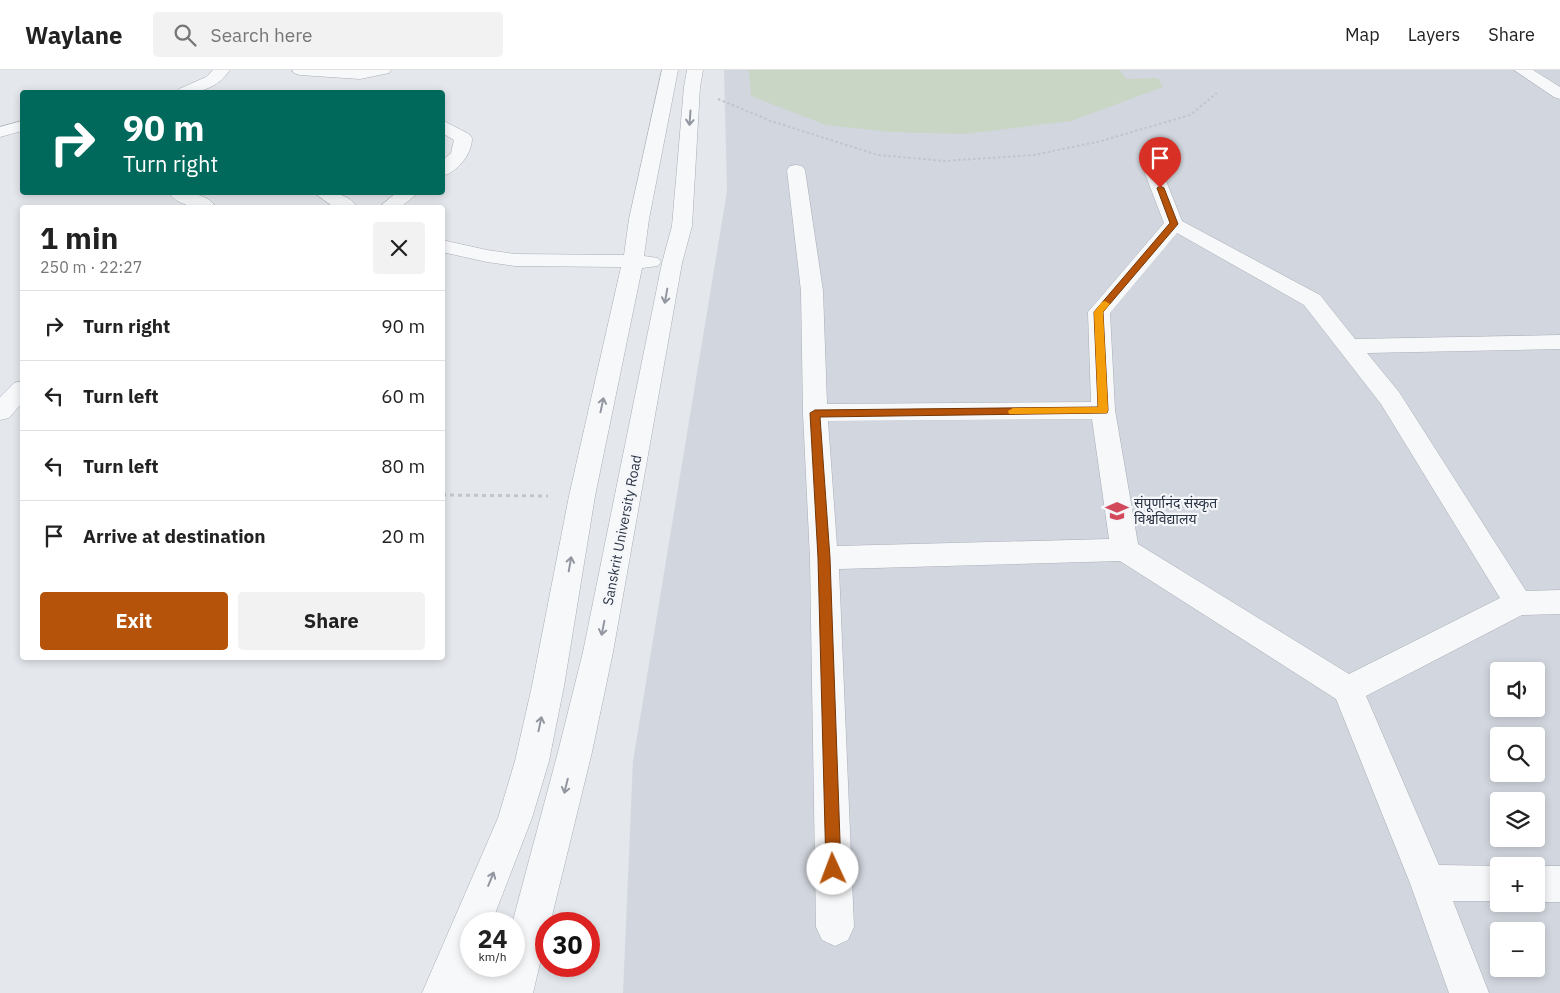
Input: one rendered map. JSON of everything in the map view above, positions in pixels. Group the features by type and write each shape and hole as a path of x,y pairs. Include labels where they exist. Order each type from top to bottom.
{"street":[{"path":"190,90 212,80 222,70"},
{"path":"300,70 360,74 383,70"},
{"path":"477,912 515,818 532,761 548,686 582,496 633,261 639,219 670,70"},
{"path":"1522,70 1560,94"},
{"name":"Sanskrit University Road","path":"514,988 573,762 598,652 672,262 682,226 694,79"},
{"path":"0,132 20,127"},
{"path":"445,127 463,138 464,148 457,158 445,168"},
{"path":"796,170 812,291 815,413 824,558 835,927"},
{"path":"1153,171 1174,224 1312,300 1390,398 1518,603"},
{"path":"183,195 202,205"},
{"path":"327,195 344,205"},
{"path":"391,205 406,195"},
{"path":"1125,550 1103,410 1099,312 1174,224"},
{"path":"445,247 472,254 515,260 672,262"},
{"path":"1348,346 1560,342"},
{"path":"0,412 20,391"},
{"path":"815,413 1103,410"},
{"path":"824,558 1125,550 1348,690 1428,883 1468,993"},
{"path":"1348,690 1518,603 1560,602"},
{"path":"1428,883 1490,883"},
{"path":"1545,884 1560,884"},
{"path":"460,953 447,983 514,988"}],"path":[{"path":"694,79 771,121 878,155 945,161 1034,155 1101,141 1190,115 1217,93"},
{"path":"445,495 582,496"}],"shaded area":[{"name":"संपूर्णानंद संस्कृत विश्वविद्यालय","path":"724,70 1560,70 1560,993 623,993 633,761 727,191"}],"green space":[{"path":"749,70 1120,70 1126,79 1158,78 1163,87 1071,121 966,134 890,132 826,125 751,96"}],"slow traffic":[{"path":"1013,411 1103,410 1099,312 1105,304"}],"place":[{"name":"संपूर्णानंद संस्कृत विश्वविद्यालय","path":"1117,511"}],"route":[{"path":"833,869 824,558 815,413 1103,410 1099,312 1174,224 1160,188"}]}
